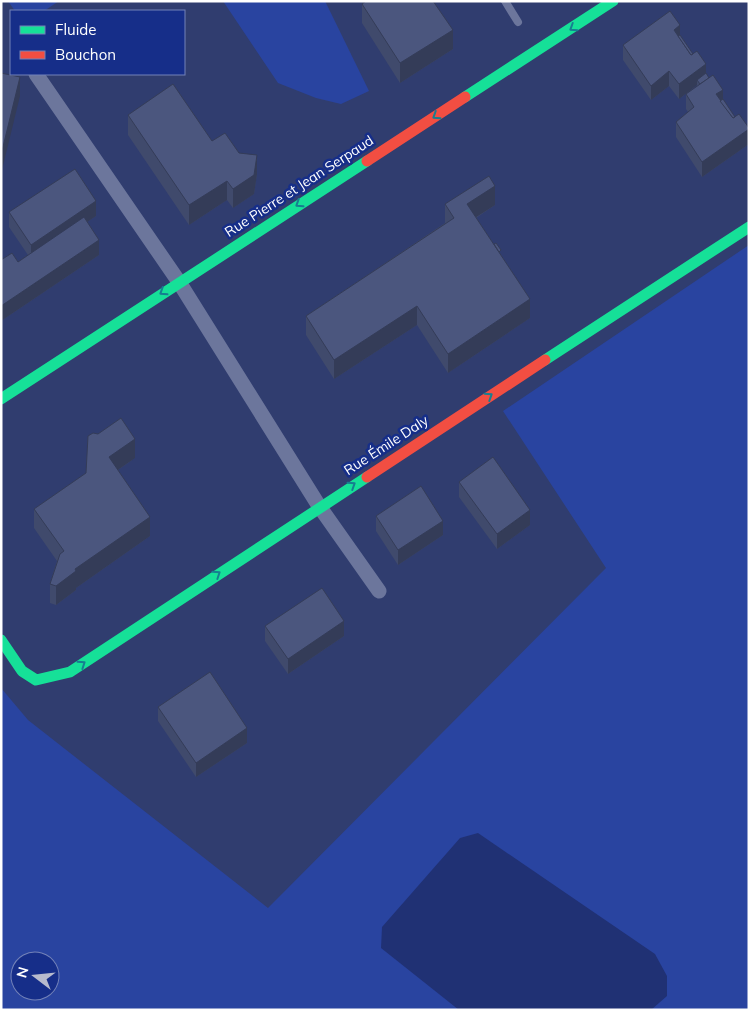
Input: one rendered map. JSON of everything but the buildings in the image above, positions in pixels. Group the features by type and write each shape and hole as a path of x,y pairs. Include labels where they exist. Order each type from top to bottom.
{"street":[{"name":"Rue Pierre et Jean Serpaud","path":"1,399 614,1"},
{"path":"37,75 179,282 319,506 378,591"},
{"name":"Rue Émile Daly","path":"1,640 22,671 36,680 70,672 319,506 749,227"}],"lane":[{"path":"505,1 518,22"}],"shaded area":[{"path":"8,1 59,1 46,10 14,10"},
{"path":"223,1 325,1 369,91 341,104 316,98 278,83"},
{"path":"749,245 749,1010 1,1010 1,688 28,720 268,908 606,568 503,411"},
{"path":"478,833 655,954 667,976 667,996 651,1010 459,1010 381,948 382,927 460,838"}],"traffic: fast":[{"path":"465,97 613,1"},
{"path":"1,399 367,161"},
{"path":"545,360 749,227"},
{"path":"1,640 22,671 36,680 70,672 367,477"}],"traffic: jam":[{"path":"367,161 465,97"},
{"path":"367,477 545,360"}]}
